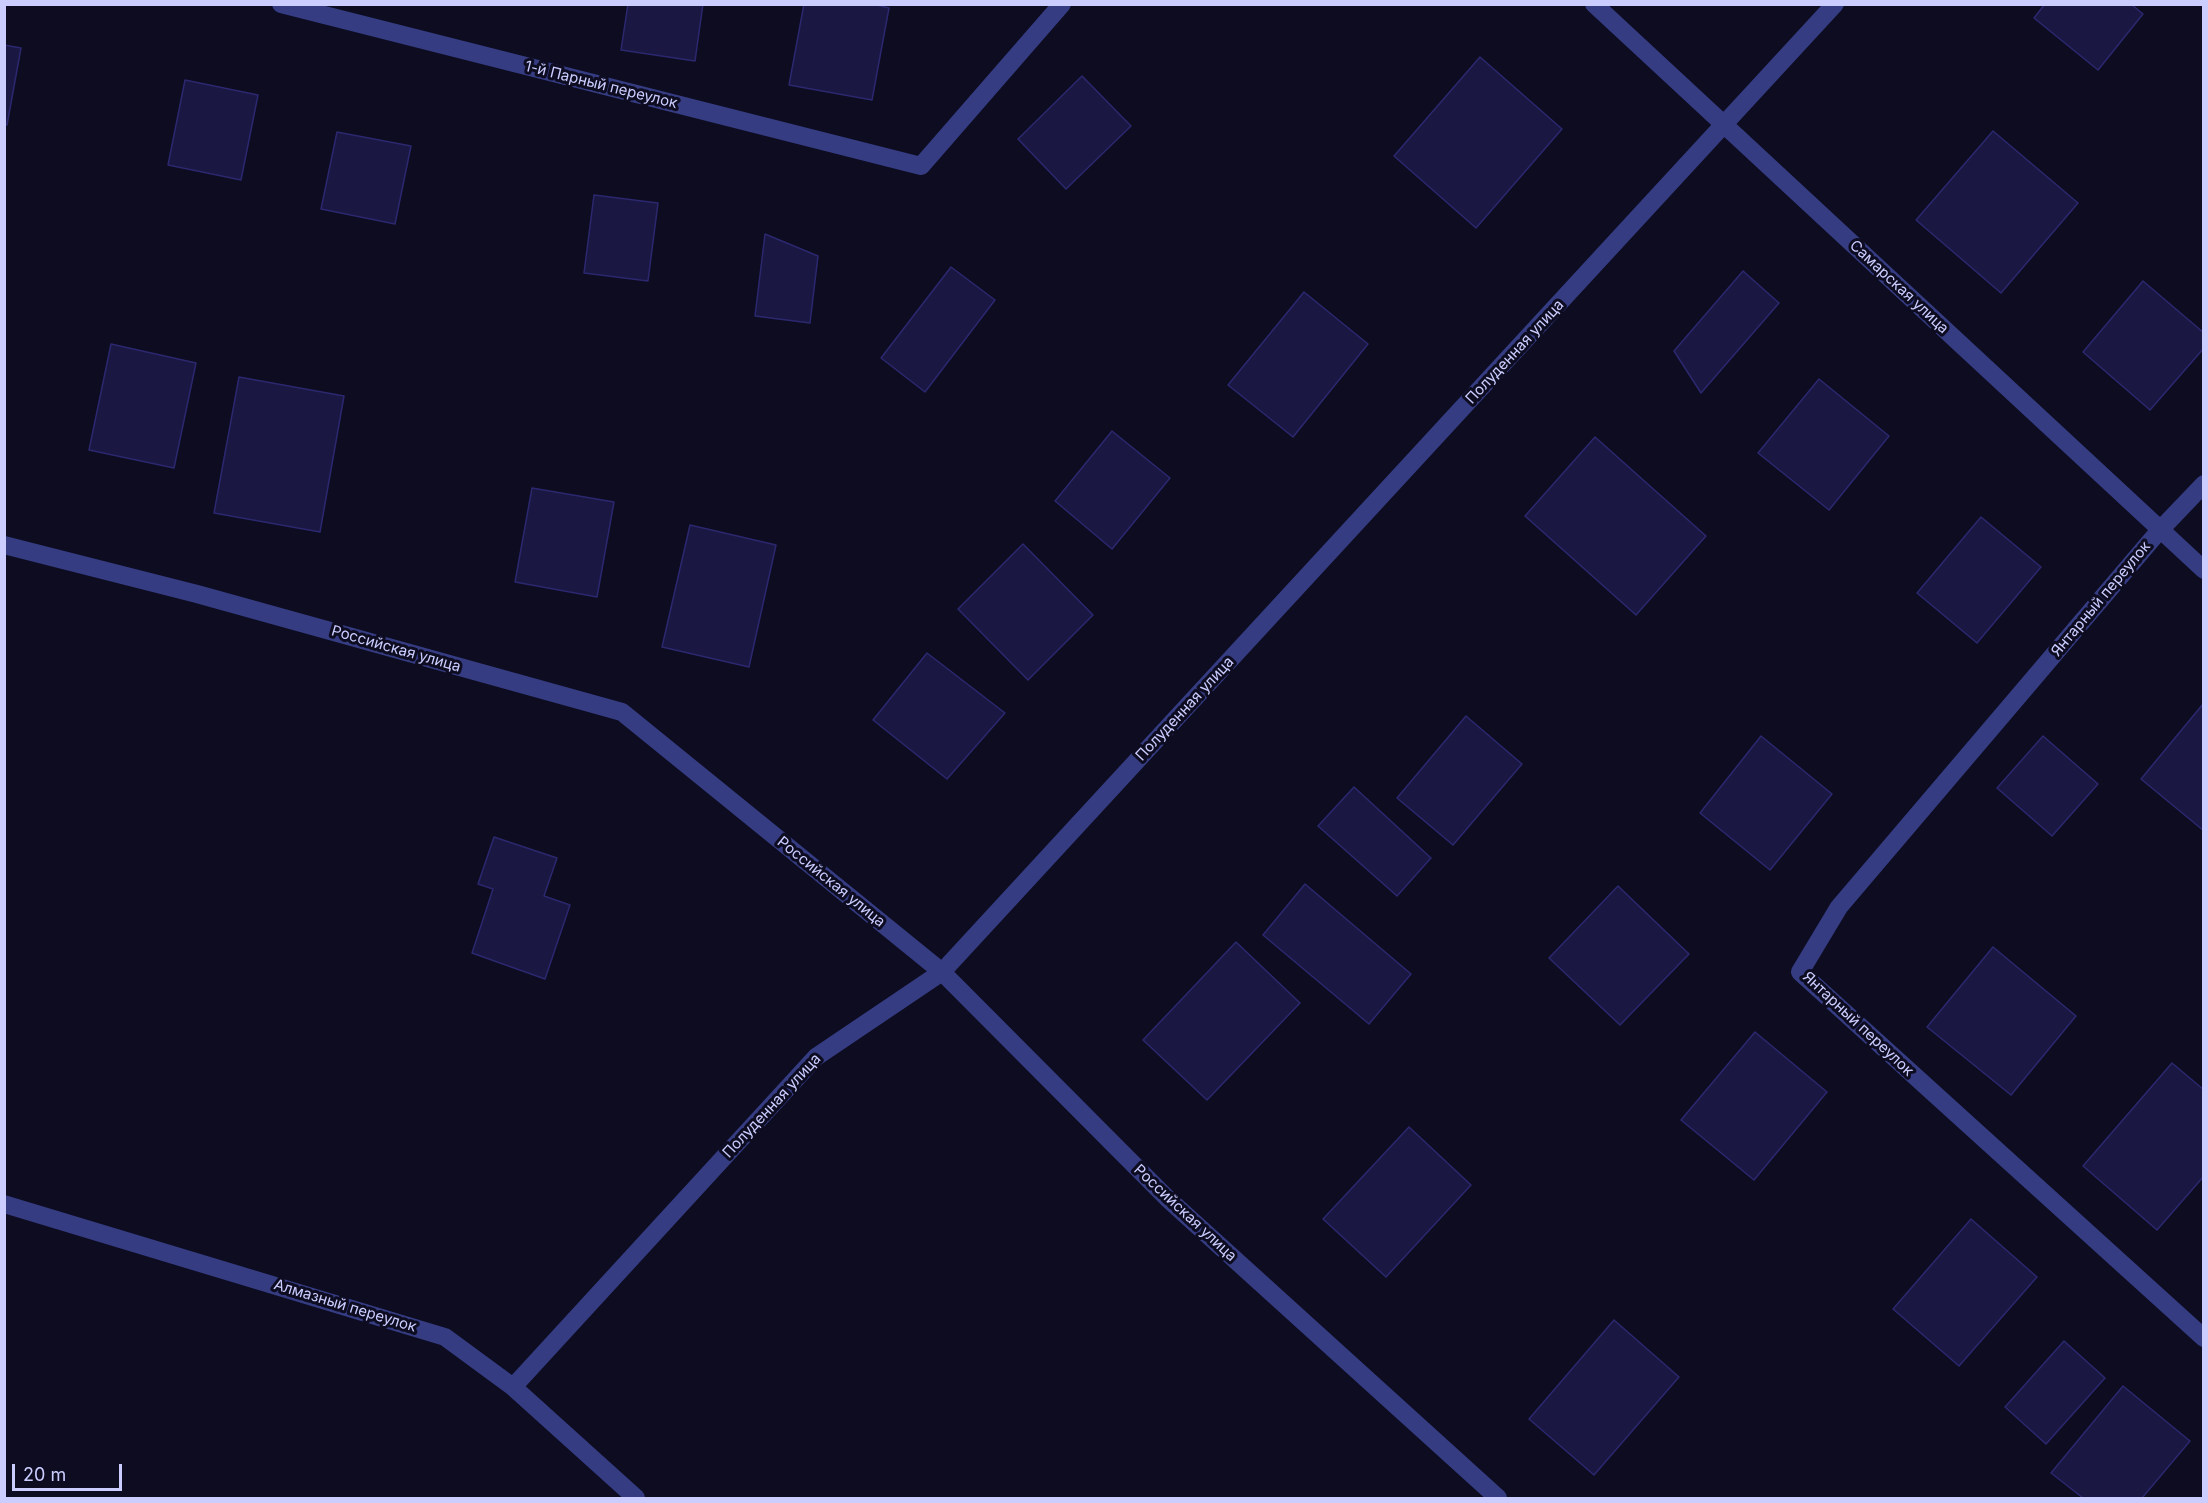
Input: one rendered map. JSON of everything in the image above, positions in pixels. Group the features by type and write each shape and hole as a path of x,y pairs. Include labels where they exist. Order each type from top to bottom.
{"street":[{"name":"1-й Парный переулок","path":"281,4 921,166 1062,4"},
{"name":"Самарская улица","path":"1594,4 2159,531 2204,570"},
{"name":"Полуденная улица","path":"513,1388 816,1057 942,972 1835,4"},
{"path":"2159,531 2204,484"},
{"name":"Янтарный переулок","path":"2159,531 1839,907 1800,972 2204,1338"},
{"name":"Российская улица","path":"4,545 197,594 622,712 942,972 1167,1198 1498,1498"},
{"name":"Алмазный переулок","path":"4,1204 445,1337 513,1388 636,1498"}],"building":[{"path":"628,4 703,4 695,61 621,50"},
{"path":"804,4 873,4 889,8 872,100 789,85"},
{"path":"2045,4 2131,4 2143,14 2098,70 2034,18"},
{"path":"4,45 21,48 7,125 4,124"},
{"path":"1480,57 1562,129 1476,228 1394,156"},
{"path":"1082,76 1131,126 1066,189 1018,139"},
{"path":"185,80 258,95 241,180 168,165"},
{"path":"1993,131 2078,203 2001,293 1916,220"},
{"path":"337,132 411,146 395,224 321,209"},
{"path":"594,195 658,203 648,281 584,273"},
{"path":"765,234 818,256 810,323 755,316"},
{"path":"951,267 995,300 925,392 881,358"},
{"path":"1743,271 1779,303 1701,393 1674,351"},
{"path":"2143,281 2204,333 2204,348 2150,410 2083,352"},
{"path":"1304,292 1368,344 1293,437 1228,385"},
{"path":"111,344 196,363 174,468 89,450"},
{"path":"239,377 344,396 320,532 214,513"},
{"path":"1819,379 1889,436 1829,510 1758,453"},
{"path":"1112,431 1170,478 1112,549 1055,501"},
{"path":"1595,437 1706,536 1636,615 1525,516"},
{"path":"532,488 614,502 597,597 515,582"},
{"path":"1981,517 2041,567 1977,643 1917,593"},
{"path":"690,525 776,545 749,667 662,647"},
{"path":"1023,544 1093,615 1028,680 958,609"},
{"path":"927,653 1005,713 947,779 873,720"},
{"path":"2204,705 2204,831 2141,779"},
{"path":"1466,716 1522,764 1453,845 1397,798"},
{"path":"1761,736 1832,794 1770,870 1700,813"},
{"path":"2043,736 2098,784 2052,836 1997,788"},
{"path":"1354,787 1431,858 1397,896 1318,826"},
{"path":"494,837 557,858 544,896 570,905 545,979 472,953 493,889 478,884"},
{"path":"1305,884 1411,974 1369,1024 1263,935"},
{"path":"1618,886 1689,954 1620,1025 1549,958"},
{"path":"1236,942 1300,1003 1207,1100 1143,1040"},
{"path":"1993,947 2076,1016 2011,1095 1927,1027"},
{"path":"1755,1032 1827,1092 1754,1180 1681,1120"},
{"path":"2172,1063 2204,1090 2204,1176 2157,1230 2083,1166"},
{"path":"1409,1127 1471,1185 1386,1277 1323,1219"},
{"path":"1971,1219 2037,1277 1959,1366 1893,1309"},
{"path":"1614,1320 1679,1377 1594,1475 1529,1419"},
{"path":"2064,1341 2105,1378 2046,1444 2005,1407"},
{"path":"2123,1386 2190,1441 2142,1498 2083,1498 2051,1473"}]}
